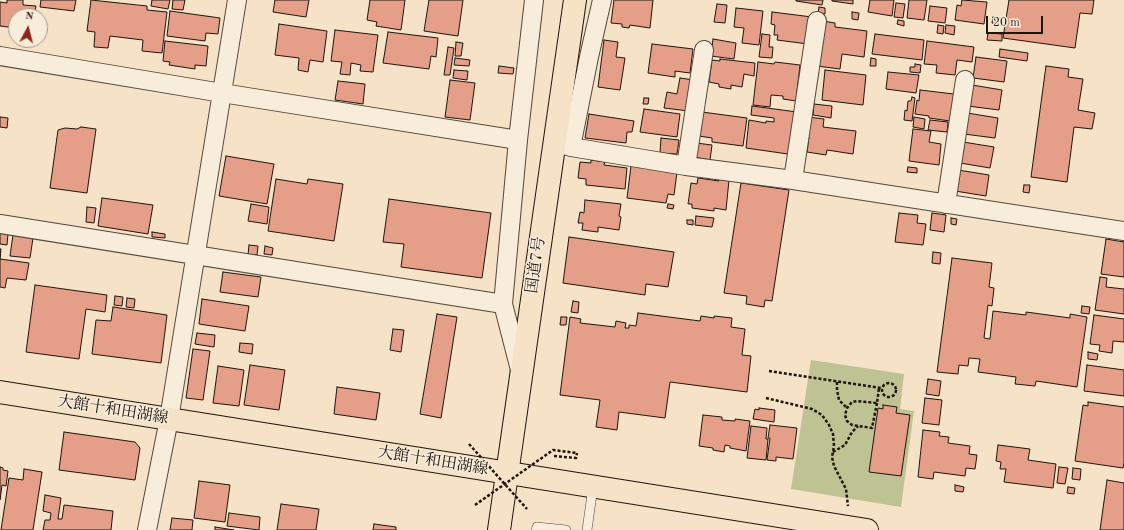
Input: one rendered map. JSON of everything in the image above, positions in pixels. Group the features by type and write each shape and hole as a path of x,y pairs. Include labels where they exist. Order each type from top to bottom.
{"main road":[{"name":"国道7号","path":"499,530 521,373 563,145 575,0"},
{"name":"大館十和田湖線","path":"0,392 170,419 506,479 593,487 867,530"}],"street":[{"path":"147,530 170,419 237,0"},
{"path":"521,373 503,304 518,140 534,0"},
{"path":"602,0 589,57 563,145 686,166 793,180 1124,231"},
{"path":"793,180 817,21"},
{"path":"686,166 704,50"},
{"path":"0,56 518,140"},
{"path":"946,204 965,80"},
{"path":"0,224 503,304"}],"lane":[{"path":"587,530 593,487"},
{"path":"536,530 536,527 566,530"}],"path":[{"path":"770,371 880,388"},
{"path":"837,382 839,400 847,408"},
{"path":"877,403 852,402 847,408 845,415 847,421 852,425 872,428 877,403 880,388 886,383 890,382 894,385 896,392 893,396 888,397 882,393 880,388"},
{"path":"766,398 812,408 822,415 833,434 834,466 846,489 848,506"},
{"path":"833,452 845,445 852,432 858,426"},
{"path":"469,444 506,479 527,509"},
{"path":"475,505 506,479 553,450 577,453 576,458 554,456"}],"green space":[{"path":"811,360 904,374 900,409 914,411 901,507 791,489"}],"building":[{"path":"7,0 23,0 23,5 36,6 36,8 8,8 8,27 0,26 0,2 7,3"},
{"path":"41,0 76,0 74,11 40,7"},
{"path":"91,0 147,6 147,10 167,12 162,53 142,51 143,40 110,36 108,48 94,47 95,32 87,31"},
{"path":"152,0 170,0 168,9 151,6"},
{"path":"173,0 185,0 183,10 172,9"},
{"path":"275,0 309,0 306,17 273,12"},
{"path":"370,0 405,0 401,30 376,26 377,22 367,20"},
{"path":"429,0 463,0 458,36 424,31"},
{"path":"614,0 653,0 650,28 630,25 629,28 622,27 622,24 611,23"},
{"path":"796,0 823,0 822,5"},
{"path":"853,0 853,4 832,1"},
{"path":"870,0 894,0 892,16 868,12"},
{"path":"909,0 927,0 924,20 907,18"},
{"path":"962,0 987,2 984,24 955,20 957,5 961,6"},
{"path":"1009,0 1094,0 1092,14 1080,13 1075,48 1003,38"},
{"path":"896,3 905,4 903,18 894,17"},
{"path":"717,4 727,5 725,23 714,22"},
{"path":"930,6 947,8 945,23 928,21"},
{"path":"819,7 825,8 825,14 818,13"},
{"path":"736,8 763,11 759,45 742,43 744,28 734,27"},
{"path":"170,11 220,18 218,34 206,33 205,41 167,36"},
{"path":"772,12 812,17 808,44 777,40 778,35 774,35 775,25 771,24"},
{"path":"852,12 859,13 858,20 852,19"},
{"path":"993,17 1002,18 1001,25 992,23"},
{"path":"898,20 904,21 904,26 897,24"},
{"path":"823,21 835,23 835,27 867,31 864,57 842,54 840,69 817,66"},
{"path":"279,24 327,31 323,62 310,60 308,72 298,70 299,58 275,55"},
{"path":"938,25 944,26 943,34 937,33"},
{"path":"946,25 955,26 954,35 945,33"},
{"path":"335,30 378,35 373,72 360,71 361,65 351,63 350,75 340,74 342,62 331,61"},
{"path":"388,32 438,38 436,57 431,56 429,69 383,63"},
{"path":"988,33 1002,34 1002,41 987,40"},
{"path":"762,34 770,35 769,47 773,47 772,58 759,57"},
{"path":"875,34 924,40 922,60 872,54"},
{"path":"713,39 736,43 734,59 711,56"},
{"path":"604,40 618,42 616,57 625,58 620,90 598,87"},
{"path":"165,41 208,46 206,66 195,65 195,69 169,65 170,62 163,61"},
{"path":"927,41 974,47 972,62 957,60 955,75 936,73 937,65 924,64"},
{"path":"456,42 463,43 461,56 455,56"},
{"path":"652,44 693,49 690,73 675,71 675,77 648,73"},
{"path":"448,47 454,48 450,75 444,75"},
{"path":"1000,49 1028,53 1027,61 999,57"},
{"path":"976,57 1007,61 1004,82 973,78"},
{"path":"455,58 470,60 469,66 454,65"},
{"path":"871,58 876,59 876,66 870,66"},
{"path":"720,59 755,63 754,76 744,74 742,87 731,85 731,89 719,87 719,84 709,82 712,60 720,61"},
{"path":"758,62 774,64 775,62 800,65 796,101 783,99 783,96 771,95 770,107 753,105"},
{"path":"915,64 921,65 920,73 910,72 910,67 915,67"},
{"path":"499,66 514,68 513,74 498,73"},
{"path":"1046,66 1069,69 1068,77 1083,79 1078,110 1095,113 1092,129 1074,127 1067,182 1031,177"},
{"path":"454,70 468,71 467,80 453,78"},
{"path":"825,70 866,75 863,105 822,100"},
{"path":"888,72 919,75 916,93 886,89"},
{"path":"680,78 694,80 689,111 664,108 667,92 677,94"},
{"path":"450,80 475,83 470,120 445,117"},
{"path":"338,81 365,84 363,104 335,100"},
{"path":"972,85 1002,90 999,110 968,106"},
{"path":"920,90 954,94 950,121 915,114 917,100 919,101"},
{"path":"912,97 915,98 912,121 904,120 908,101 911,101"},
{"path":"644,98 649,98 648,104 643,104"},
{"path":"814,104 832,106 831,118 813,115"},
{"path":"752,106 797,112 788,154 746,148 749,120 766,123 766,121 774,122 774,118 751,115"},
{"path":"644,109 680,114 677,137 640,132"},
{"path":"702,112 747,118 743,146 712,142 712,138 699,136"},
{"path":"967,113 998,118 995,138 964,134"},
{"path":"589,114 634,121 632,132 627,132 626,143 585,138"},
{"path":"0,117 8,118 7,128 0,127"},
{"path":"808,117 824,119 823,127 856,131 853,154 827,150 826,155 807,152 809,137 806,137"},
{"path":"914,117 925,119 924,129 913,127"},
{"path":"930,120 948,122 947,132 928,130"},
{"path":"81,127 96,129 87,193 50,188 58,130 65,128 77,129"},
{"path":"913,129 931,131 929,142 941,144 939,165 909,161"},
{"path":"661,138 679,140 677,154 660,153"},
{"path":"963,142 994,147 990,168 960,163"},
{"path":"696,143 712,145 710,160 694,157"},
{"path":"226,156 274,164 267,204 219,196"},
{"path":"591,160 605,162 604,165 627,168 625,189 586,185 586,179 578,178 580,162 591,163"},
{"path":"631,166 677,172 674,195 668,194 666,203 627,198"},
{"path":"908,167 917,168 917,173 907,172"},
{"path":"958,170 989,175 986,196 955,191"},
{"path":"698,178 719,181 719,179 729,180 726,210 714,208 714,211 692,208 692,204 688,204 691,183 697,184"},
{"path":"276,179 307,184 308,179 343,184 334,241 268,231"},
{"path":"741,183 789,190 772,301 765,300 764,307 746,304 747,296 724,293"},
{"path":"1024,185 1030,185 1029,193 1023,192"},
{"path":"102,198 153,205 148,234 98,226"},
{"path":"389,199 491,213 482,278 401,267 404,244 383,242"},
{"path":"585,200 621,204 619,230 598,227 598,232 582,230 583,223 578,223 580,212 584,213"},
{"path":"251,204 269,207 267,224 248,221"},
{"path":"668,204 674,205 673,209 667,208"},
{"path":"87,207 96,208 94,223 86,222"},
{"path":"899,213 918,215 917,223 926,224 923,245 895,242"},
{"path":"932,213 946,215 944,232 930,230"},
{"path":"696,216 714,218 712,227 695,225"},
{"path":"951,218 957,219 956,225 951,224"},
{"path":"687,220 693,220 693,225 687,224"},
{"path":"152,232 165,234 165,238 152,237"},
{"path":"0,233 8,234 7,245 0,244"},
{"path":"13,235 33,238 30,258 10,256"},
{"path":"569,237 674,252 668,287 646,284 645,295 563,283"},
{"path":"1106,239 1124,242 1124,277 1101,274"},
{"path":"249,245 258,246 257,255 248,255"},
{"path":"265,246 273,248 272,255 264,254"},
{"path":"933,252 941,253 940,264 932,263"},
{"path":"952,258 992,263 989,287 994,288 992,306 988,305 984,338 990,339 993,311 1026,315 1026,312 1070,318 1070,314 1087,317 1077,387 1036,381 1035,386 1015,384 1016,377 978,372 980,359 969,358 968,366 959,365 958,374 937,372"},
{"path":"0,259 29,263 26,280 7,278 5,288 0,287"},
{"path":"223,272 261,277 258,297 220,292"},
{"path":"1100,277 1107,278 1106,287 1124,289 1124,314 1095,310"},
{"path":"35,285 107,295 105,312 86,309 79,359 26,352"},
{"path":"115,296 123,297 122,306 114,305"},
{"path":"127,298 135,299 134,308 126,307"},
{"path":"202,299 249,306 245,331 199,324"},
{"path":"573,301 579,302 578,313 571,312"},
{"path":"1082,306 1090,307 1089,314 1081,313"},
{"path":"113,307 167,315 161,363 92,354 96,320 111,321"},
{"path":"638,313 700,321 701,316 732,318 731,327 745,329 742,355 751,356 747,392 670,382 665,418 619,412 617,430 596,427 600,400 560,395 570,317 581,319 580,323 615,327 616,321 626,323 625,328 629,328 629,325 636,326"},
{"path":"437,314 457,317 441,418 420,414"},
{"path":"1094,315 1124,319 1124,342 1113,341 1112,353 1099,351 1100,345 1090,344"},
{"path":"561,317 567,317 566,325 560,325"},
{"path":"393,329 404,330 401,352 390,350"},
{"path":"197,333 215,335 214,347 195,344"},
{"path":"240,343 253,344 252,354 239,352"},
{"path":"193,349 210,351 203,400 186,398"},
{"path":"1088,352 1098,354 1097,360 1088,359"},
{"path":"250,365 285,370 279,410 244,405"},
{"path":"1087,365 1124,370 1124,396 1084,391"},
{"path":"218,366 244,370 239,406 213,403"},
{"path":"928,379 941,381 939,396 926,394"},
{"path":"337,387 380,393 376,420 334,414"},
{"path":"925,398 942,400 939,425 922,423"},
{"path":"1088,402 1124,407 1123,468 1075,461 1083,405 1088,406"},
{"path":"883,405 897,407 896,413 910,415 901,476 869,472 878,408 883,409"},
{"path":"759,408 775,410 774,422 753,419 755,409 759,410"},
{"path":"703,415 722,417 722,420 735,421 735,419 750,421 746,451 730,448 730,446 725,445 724,452 713,450 713,448 699,446"},
{"path":"770,425 797,428 793,459 776,457 776,461 767,460"},
{"path":"751,426 767,428 766,439 768,439 766,460 747,458"},
{"path":"923,430 940,432 939,436 949,437 948,443 970,446 969,454 977,455 975,469 966,468 965,476 934,472 933,479 918,477"},
{"path":"64,432 135,442 140,448 135,480 59,470"},
{"path":"998,445 1030,449 1028,460 1056,464 1053,488 1004,482 1006,469 1000,469 1001,462 996,461"},
{"path":"0,467 3,468 3,470 8,471 6,486 2,485 0,500"},
{"path":"1059,467 1068,468 1065,484 1057,483"},
{"path":"1073,468 1081,469 1080,480 1072,479"},
{"path":"24,469 42,472 33,530 1,530 9,478 23,480"},
{"path":"1107,480 1124,483 1124,530 1100,530"},
{"path":"199,481 230,485 225,522 194,518"},
{"path":"955,485 964,487 963,492 955,491"},
{"path":"1068,487 1075,488 1074,494 1067,493"},
{"path":"45,495 61,498 58,519 62,519 64,505 113,511 111,530 43,530 45,520 50,520 51,513 43,511"},
{"path":"281,504 319,509 316,530 277,530"},
{"path":"229,513 260,517 259,530 227,526"},
{"path":"172,518 193,520 192,530 170,530"},
{"path":"374,524 396,527 396,530 373,530"},
{"path":"215,527 234,530 215,530"}]}
